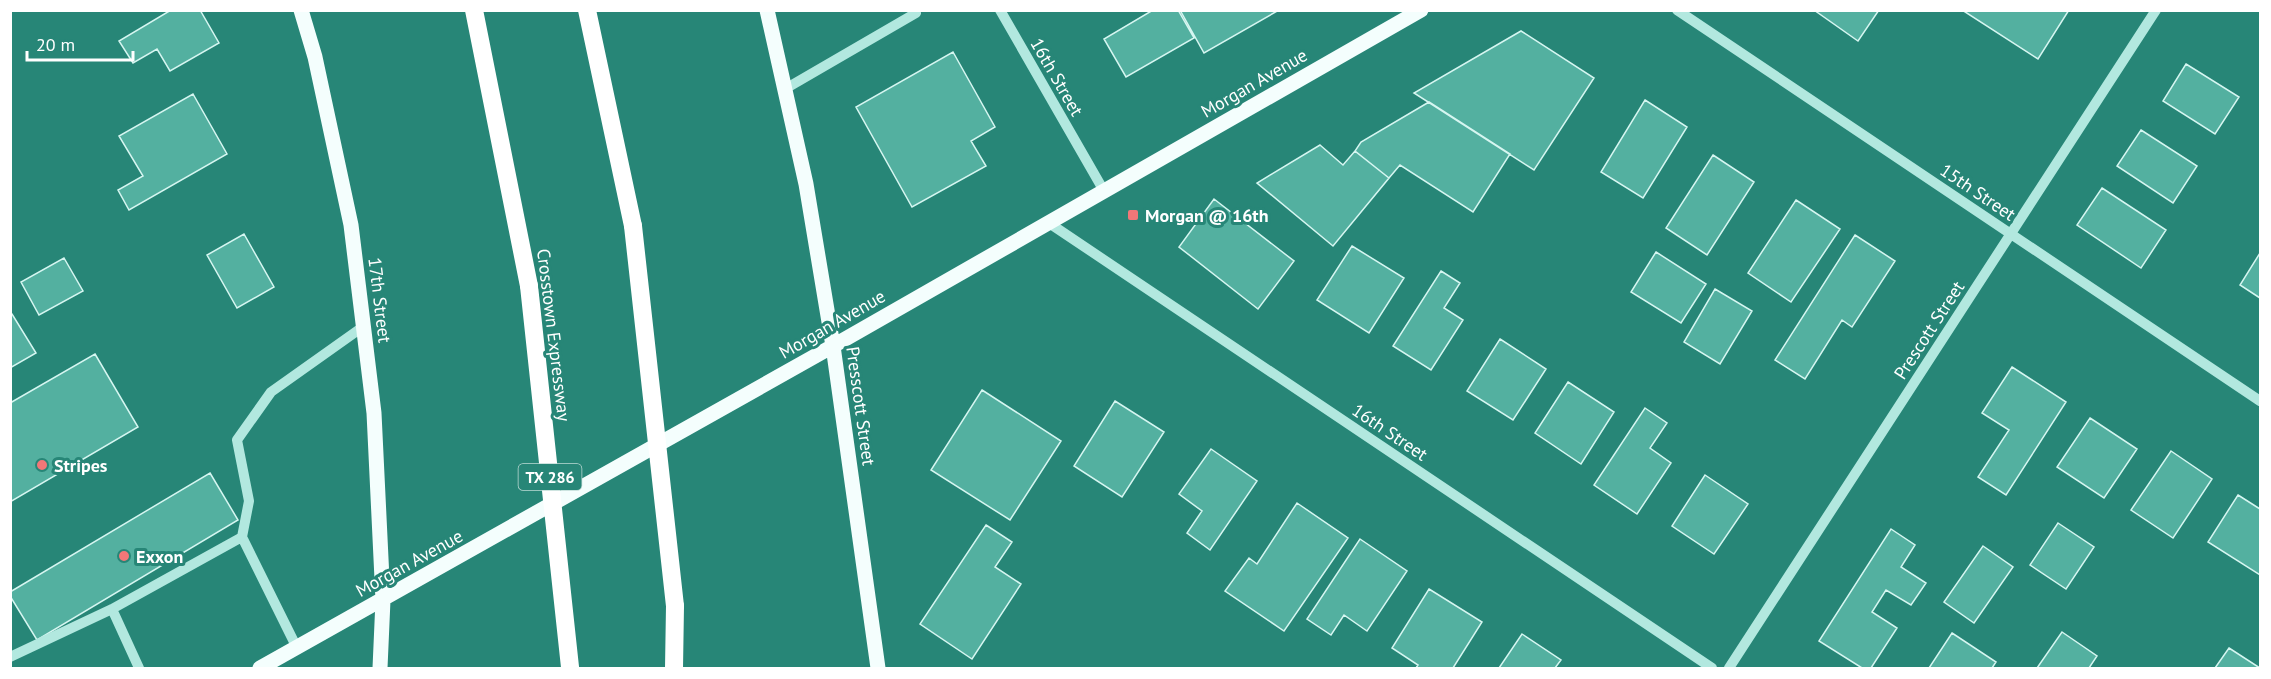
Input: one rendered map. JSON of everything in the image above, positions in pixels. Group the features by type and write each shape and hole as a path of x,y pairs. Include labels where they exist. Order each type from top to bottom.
{"highway":[{"name":"Crosstown Expressway","path":"474,10 529,286 570,668"},
{"path":"587,10 633,226 675,606 674,669"}],"main road":[{"name":"17th Street","path":"301,10 315,57 351,225 374,413 383,600 380,669"},
{"name":"Presscott Street","path":"767,10 806,184 833,346 878,669"},
{"name":"Morgan Avenue","path":"260,669 833,346 1421,10"}],"street":[{"name":"16th Street","path":"1000,10 1104,191"},
{"name":"15th Street","path":"1677,10 2260,401"},
{"name":"Prescott Street","path":"1729,669 2156,10"},
{"path":"785,89 916,13"},
{"name":"16th Street","path":"1049,223 1712,669"},
{"path":"297,648 242,537 249,501 237,440 271,392 363,326"},
{"path":"10,657 112,609 242,537"},
{"path":"112,609 139,669"}],"building":[{"path":"171,10 200,10 219,43 170,71 157,49 133,63 119,41"},
{"path":"1153,10 1178,10 1194,38 1126,77 1104,39"},
{"path":"1180,10 1279,10 1204,53"},
{"path":"1814,10 1879,10 1858,41"},
{"path":"1962,10 2069,10 2038,59"},
{"path":"1521,31 1594,78 1534,170 1414,93"},
{"path":"953,52 995,127 971,141 986,166 912,207 856,107"},
{"path":"2186,64 2239,97 2215,134 2163,101"},
{"path":"193,94 227,154 129,210 118,190 143,176 119,136"},
{"path":"1645,100 1687,127 1643,198 1601,172"},
{"path":"1429,102 1510,154 1473,212 1400,165 1389,178 1355,151 1361,142"},
{"path":"2141,130 2197,166 2173,203 2117,166"},
{"path":"1320,145 1343,165 1355,151 1389,178 1333,246 1257,183"},
{"path":"1713,155 1754,182 1707,255 1666,228"},
{"path":"2102,188 2166,230 2141,268 2077,225"},
{"path":"1214,199 1294,261 1258,309 1179,247"},
{"path":"1796,200 1840,229 1791,302 1748,273"},
{"path":"244,234 274,287 237,308 207,255"},
{"path":"1855,235 1895,261 1852,327 1842,320 1805,379 1775,360"},
{"path":"1352,246 1404,278 1369,333 1317,300"},
{"path":"1656,252 1706,284 1681,323 1631,292"},
{"path":"2260,253 2260,298 2240,285"},
{"path":"64,258 83,291 39,315 21,282"},
{"path":"1441,271 1460,283 1444,308 1463,320 1431,370 1393,346"},
{"path":"1715,289 1752,311 1720,364 1684,342"},
{"path":"10,314 36,353 10,368"},
{"path":"1500,339 1546,369 1513,420 1467,391"},
{"name":"Stripes","path":"95,354 138,427 10,502 10,403"},
{"path":"2012,367 2066,402 2006,495 1978,477 2009,430 1982,413"},
{"path":"1568,382 1614,412 1581,464 1535,433"},
{"path":"982,390 1061,441 1010,520 931,470"},
{"path":"1115,401 1164,432 1122,497 1074,466"},
{"path":"1645,408 1667,423 1650,448 1671,463 1637,514 1594,485"},
{"path":"2090,418 2137,449 2104,498 2057,467"},
{"path":"1211,449 1257,481 1210,550 1187,533 1202,511 1179,494"},
{"path":"2171,451 2212,479 2173,538 2131,510"},
{"name":"Exxon","path":"210,473 238,520 37,640 10,596 10,592"},
{"path":"1705,475 1748,504 1714,554 1672,526"},
{"path":"2238,495 2260,509 2260,575 2208,542"},
{"path":"1297,503 1348,538 1284,631 1225,591 1249,558 1257,564"},
{"path":"2058,523 2094,547 2066,589 2030,565"},
{"path":"986,525 1012,542 995,567 1021,584 972,659 920,624"},
{"path":"1891,529 1915,545 1901,567 1926,583 1911,605 1886,590 1872,612 1897,628 1871,668 1862,668 1819,641"},
{"path":"1360,539 1407,571 1367,631 1344,615 1331,635 1307,619"},
{"path":"1983,546 2013,567 1974,623 1944,602"},
{"path":"1429,589 1482,622 1453,668 1416,668 1418,665 1392,648"},
{"path":"2062,632 2097,656 2089,668 2037,668"},
{"path":"1952,633 1996,662 1992,668 1929,668"},
{"path":"1522,634 1561,660 1555,668 1499,668"},
{"path":"2229,648 2260,668 2215,668"}],"place":[{"name":"Morgan @ 16th","path":"1133,215"},
{"name":"Stripes","path":"42,465"},
{"name":"Exxon","path":"124,556"}]}
